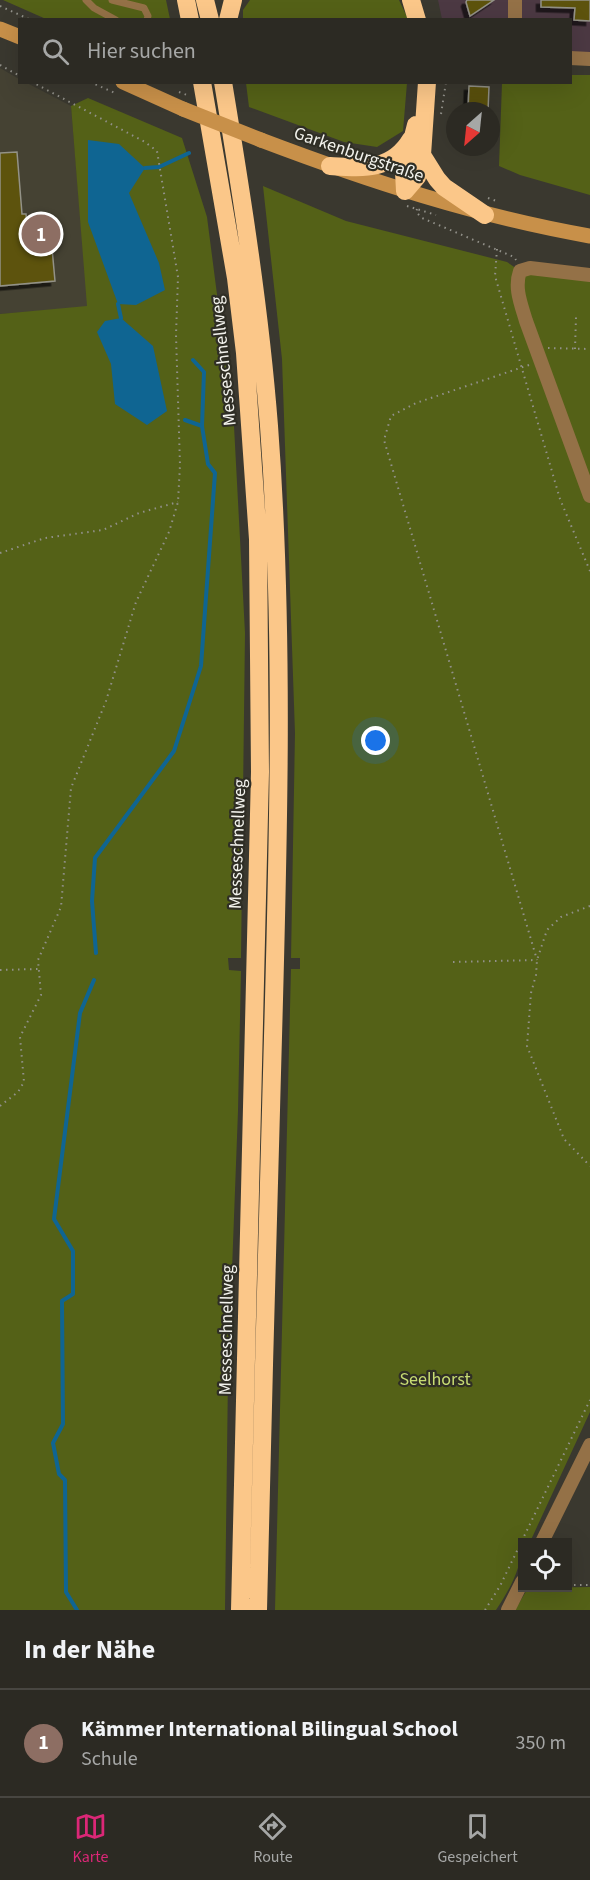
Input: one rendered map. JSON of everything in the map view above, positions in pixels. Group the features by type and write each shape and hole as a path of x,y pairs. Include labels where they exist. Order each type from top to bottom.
{"highway":[{"path":"186,0 190,18"},
{"path":"205,0 210,18"},
{"path":"228,18 233,0"},
{"path":"411,0 416,18"},
{"path":"418,0 423,18"},
{"name":"Messeschnellweg","path":"202,84 228,223 239,299 250,412 258,539 260,772 240,1610"},
{"path":"223,84 247,221 255,284 276,540 278,657 276,943 258,1610"},
{"path":"405,191 404,172 414,133 421,84"},
{"path":"405,191 417,177 423,155 427,84"},
{"path":"333,159 356,168 379,165 391,161 403,151 414,133"},
{"path":"423,155 444,187 485,215"}],"main road":[{"path":"0,29 18,36"},
{"name":"Garkenburgstraße","path":"127,84 261,140 333,159 405,191 485,215 590,236"}],"street":[{"path":"515,0 515,18"},
{"path":"572,58 590,59"},
{"path":"590,275 530,268 520,271 517,280 519,297 590,496"},
{"path":"544,1538 590,1445"},
{"path":"508,1610 518,1590"}],"lane":[{"path":"86,0 94,8 112,18"},
{"path":"112,0 144,8 148,18"}],"path":[{"path":"0,6 27,18"},
{"path":"0,65 18,75"},
{"path":"0,1106 18,1092 24,1082 20,1037 41,996 38,960 60,907 71,788 106,701 136,602 169,532 178,502 180,465 176,335 178,277 159,176 157,151 145,142 36,84"},
{"path":"318,146 333,159"},
{"path":"483,196 500,202"},
{"path":"417,210 416,212 422,218 514,257 520,271"},
{"path":"497,249 495,276 560,499 590,571"},
{"path":"575,349 576,317"},
{"path":"548,348 590,349"},
{"path":"537,960 384,440 391,417 416,403 541,362"},
{"path":"0,553 45,538 104,530 139,513 178,502"},
{"path":"590,906 561,917 547,930 537,960 531,993 527,1046 564,1139 590,1166"},
{"path":"453,962 537,960"},
{"path":"0,970 38,969"},
{"path":"486,1610 590,1400"},
{"path":"572,1585 590,1584"}],"shaded area":[{"path":"438,0 590,0 590,55 572,55 572,18 442,18"},
{"path":"0,68 18,78 18,84 29,84 71,106 88,307 0,314"}],"green space":[{"path":"3,0 166,0 170,18 44,18"},
{"path":"250,0 399,0 408,18 243,18 243,10"},
{"path":"572,75 590,75 590,195 520,175 499,166 502,84 572,84"},
{"path":"246,84 407,84 403,131 377,147 344,142 249,107"},
{"path":"88,98 182,138 207,217 234,426 245,633 241,958 228,958 229,970 241,971 228,1376 225,1610 0,1610 0,314 87,306 71,106"},
{"name":"Seelhorst","path":"263,186 346,221 507,262 520,271 590,275 590,1412 532,1538 518,1538 518,1567 496,1610 275,1610 291,969 300,969 300,958 291,958 295,733 282,359"},
{"path":"572,1587 590,1587 590,1610 515,1610 526,1592 572,1592"}],"water":[{"path":"88,140 119,144 145,168 129,193 159,263 165,290 136,305 118,304 88,222"},
{"path":"121,318 153,346 167,411 147,425 115,404 111,364 97,332 105,321"}],"building":[{"path":"467,0 494,0 470,16"},
{"path":"541,0 590,0 590,21 574,20 575,8 541,7"},
{"path":"469,86 489,87 488,102 468,102"},
{"path":"17,152 22,214 26,214 27,225 23,226 24,229 50,226 55,281 0,286 0,153"}],"waterway":[{"path":"145,168 159,167 189,153"},
{"path":"118,304 121,318"},
{"path":"193,360 204,372 202,426"},
{"path":"96,953 92,901 95,858 174,751 201,666 215,473 208,464 202,426 185,420"},
{"path":"77,1610 66,1592 65,1480 59,1474 53,1443 63,1424 62,1301 73,1294 73,1251 54,1219 80,1013 94,980"}],"place":[{"name":"Kämmer International Bilingual School","path":"41,234"}]}
